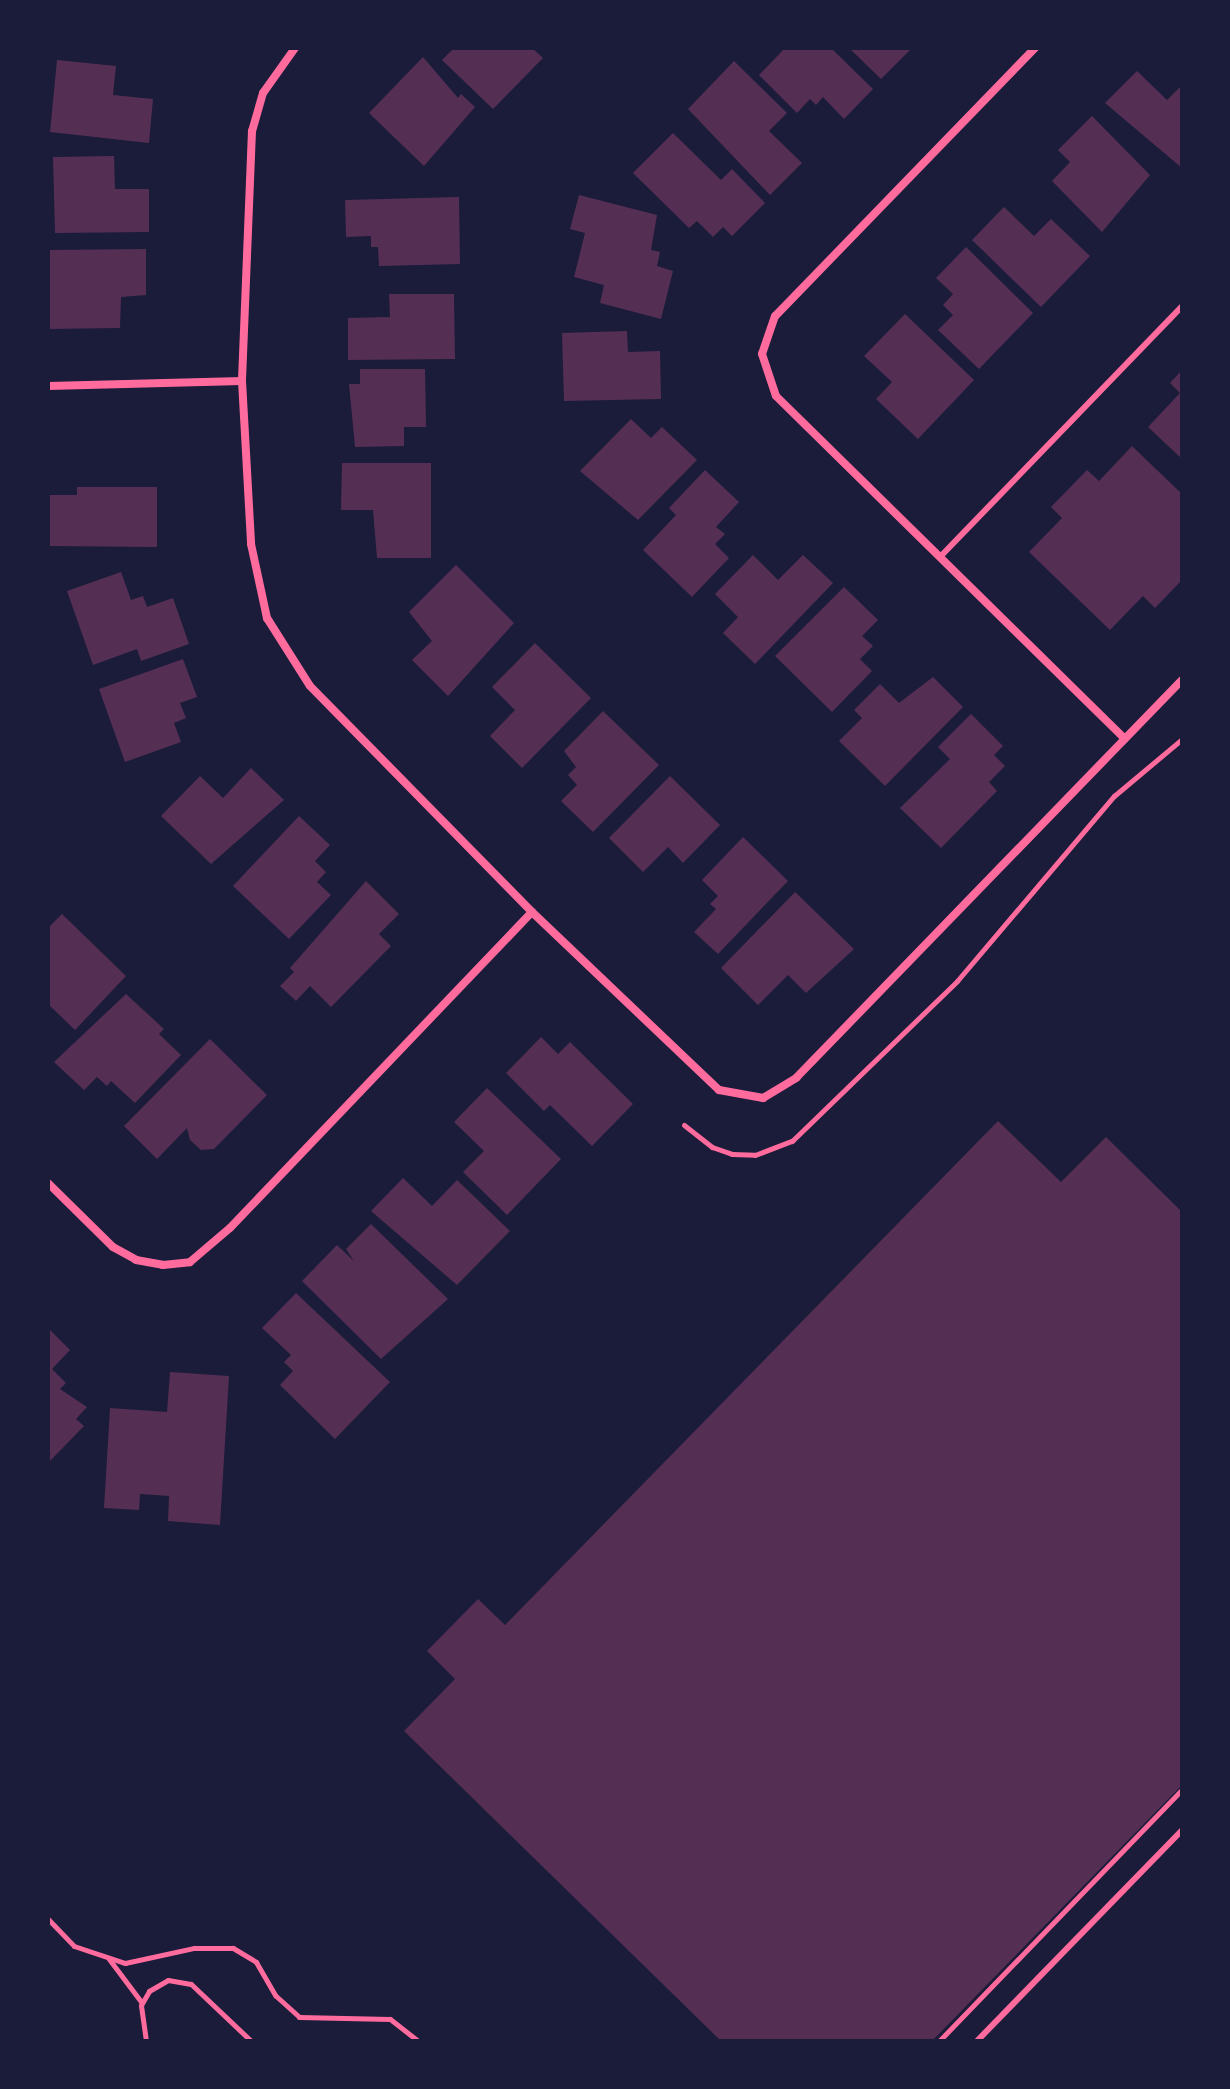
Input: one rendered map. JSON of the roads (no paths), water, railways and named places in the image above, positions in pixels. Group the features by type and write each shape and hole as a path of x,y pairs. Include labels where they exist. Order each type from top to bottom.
{"street":[{"path":"295,48 263,93 252,131 242,381 251,544 267,618 310,686 532,912 697,1074 719,1090 763,1098 796,1078 1182,680"},
{"path":"1035,48 775,316 762,354 776,396 1125,739"},
{"path":"48,386 242,381"},
{"path":"48,1183 113,1247 163,1265 190,1262 230,1228 532,912"}],"lane":[{"path":"940,557 1182,306"},
{"path":"977,2041 1182,1830"}]}
